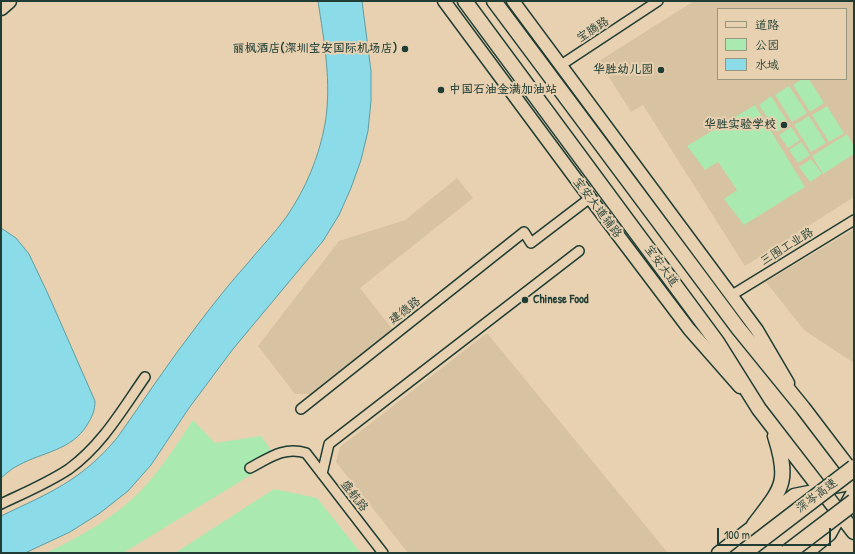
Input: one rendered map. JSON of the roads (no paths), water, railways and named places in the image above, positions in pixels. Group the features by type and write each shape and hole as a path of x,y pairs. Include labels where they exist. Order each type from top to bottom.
{"highway":[{"name":"深岑高速","path":"743,553 854,468"},
{"path":"787,553 854,502"}],"main road":[{"path":"1,8 9,1"},
{"name":"宝安大道辅路","path":"444,1 689,329 759,409"},
{"name":"宝安大道","path":"465,1 718,342 759,409 854,532"},
{"name":"宝安大道","path":"494,1 738,328 803,408 854,475"},
{"path":"513,1 757,330 803,408"},
{"path":"754,526 778,494 782,483 783,464 772,426"},
{"path":"718,553 794,495 854,483"},
{"path":"807,553 830,534 854,490"}],"street":[{"name":"宝腾路","path":"561,65 658,1"},
{"name":"建德路","path":"301,409 524,232 532,243 590,198"},
{"name":"三围工业路","path":"732,295 854,220"},
{"path":"322,474 329,444 579,251"},
{"path":"1,504 57,476 89,452 108,431 144,377"},
{"name":"盛航路","path":"250,468 284,451 296,450 306,453 383,553"}],"water":[{"path":"318,1 362,1 371,71 371,101 368,131 361,160 339,215 323,241 233,349 189,408 151,465 128,491 100,513 70,532 25,553 1,553 1,516 49,493 64,484 77,476 104,453 117,438 210,308 287,216 294,205 311,172 319,148 327,109 328,93 326,62"},
{"path":"1,228 16,238 29,254 95,401 94,411 87,425 73,440 56,450 16,466 1,478"}],"place":[{"name":"丽枫酒店(深圳宝安国际机场店)","path":"405,49"},
{"name":"华胜幼儿园","path":"661,70"},
{"name":"中国石油金满加油站","path":"441,90"},
{"name":"华胜实验学校","path":"784,125"},
{"name":"Chinese Food","path":"525,300"}]}
